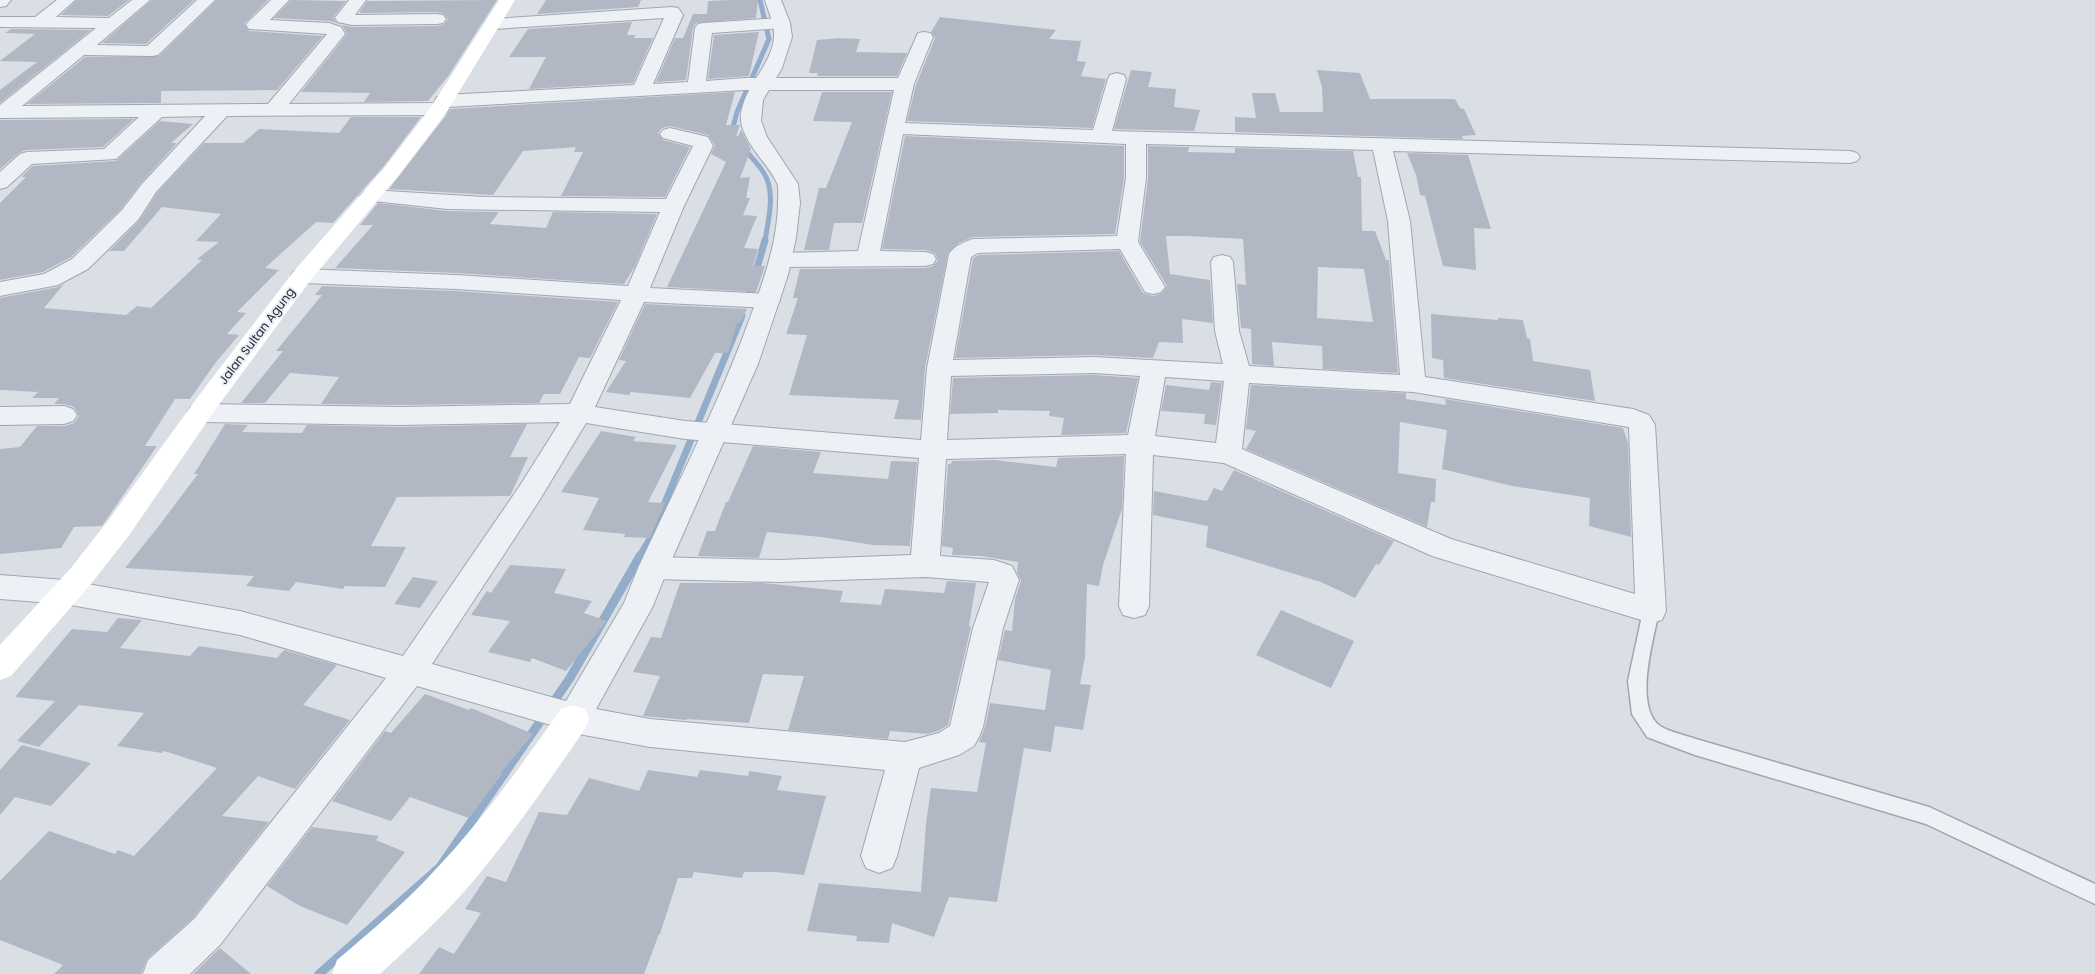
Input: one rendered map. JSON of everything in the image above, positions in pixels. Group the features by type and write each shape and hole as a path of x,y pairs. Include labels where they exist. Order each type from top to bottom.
{"main road":[{"name":"Jalan Sultan Agung","path":"0,668 81,576 120,526 200,413 302,276 371,196 441,105 494,24 507,0"},
{"path":"351,974 417,916 461,868 527,784 559,713"}],"street":[{"path":"38,23 67,0"},
{"path":"1,112 142,0"},
{"path":"80,50 152,51 207,0"},
{"path":"274,110 336,34 335,31 329,28 257,27 255,25 281,0"},
{"path":"358,0 344,18 352,20 437,19"},
{"path":"570,20 580,0"},
{"path":"559,713 638,606 702,431 746,364 754,300 780,260 789,203 788,184 757,138 751,120 755,83 773,68 783,37 777,11 704,28 696,88"},
{"path":"494,24 672,12 674,15 640,91"},
{"path":"0,22 114,22"},
{"path":"868,258 894,128 905,84 924,38"},
{"path":"1101,137 1117,79"},
{"path":"1,112 274,110 441,105 755,83 905,84"},
{"path":"0,289 50,280 80,264 130,214 149,188 223,109"},
{"path":"0,183 27,158 109,155 158,110"},
{"path":"894,128 1101,137 1850,156"},
{"path":"162,974 207,932 411,670 529,494 579,413 636,294 673,206 703,143 670,134"},
{"path":"1136,138 1136,178 1127,242 1153,287"},
{"path":"1382,145 1399,221 1413,384"},
{"path":"371,196 492,205 591,204 673,206"},
{"path":"926,566 932,450 939,368 960,254 973,246 1127,242"},
{"path":"780,260 925,259"},
{"path":"1222,262 1227,331 1238,373 1228,454"},
{"path":"302,276 456,282 754,300"},
{"path":"200,413 400,416 579,413 702,431 932,450 1140,444 1228,454 1442,548 1651,611 1642,425 1640,421 1633,418 1413,384 1094,365 939,368"},
{"path":"1134,606 1140,444 1154,368"},
{"path":"0,416 64,414"},
{"path":"0,587 65,592 240,623 559,713 650,734 904,757 947,745 962,736 967,727 988,628 1004,580 1002,574 994,571 926,566 779,571 653,568"},
{"path":"879,856 904,757"}],"lane":[{"path":"1651,611 1637,681 1641,714 1653,731 1695,747 1929,816 2095,894"}],"building":[{"path":"77,0 129,0 108,16 61,15"},
{"path":"152,0 194,0 146,44 102,43"},
{"path":"217,0 268,0 244,24 249,31 323,36 277,90 161,91 161,103 27,104 85,57 159,56"},
{"path":"291,0 346,1 333,18 338,24 330,21 274,18"},
{"path":"497,0 449,75 428,101 364,102 370,93 301,92 347,34 342,25 352,27 437,26 444,24 448,19 444,14 437,12 359,13 367,1"},
{"path":"546,0 641,0 638,7 537,14"},
{"path":"758,0 756,18 696,23 693,28 686,80 656,82 675,38 683,38 693,14 707,14 708,1"},
{"path":"940,17 1056,30 1049,39 1081,41 1077,61 1086,62 1081,76 1106,79 1092,128 907,121 916,85 935,38 931,32"},
{"path":"632,22 627,35 635,35 634,38 653,38 633,83 529,89 546,57 509,57 528,29"},
{"path":"11,29 91,30 0,103 0,90 37,62 0,61 35,34 5,33"},
{"path":"759,32 749,76 708,79 714,35"},
{"path":"860,39 856,52 907,53 897,76 817,76 818,73 809,73 817,40"},
{"path":"1131,70 1152,72 1148,87 1176,89 1174,107 1200,110 1194,131 1114,129"},
{"path":"1317,70 1360,73 1370,99 1455,99 1460,108 1464,109 1476,135 1462,136 1463,139 1235,132 1235,117 1256,118 1252,93 1275,93 1280,112 1323,112 1322,87"},
{"path":"735,92 726,125 740,125 736,136 738,136 741,130 751,149 740,178 750,177 746,198 750,198 743,215 757,216 744,248 758,249 753,266 765,266 756,292 667,287 726,162 711,154 715,145 708,135 670,126 662,128 658,133 663,140 690,147 665,197 561,196 583,152 574,152 576,147 523,151 493,195 389,189 451,109"},
{"path":"822,92 892,92 862,223 834,223 829,250 804,250 819,188 826,188 852,122 813,121"},
{"path":"351,117 421,117 384,166 333,223 316,222 265,268 279,270 237,312 246,313 227,334 239,335 216,362 190,399 175,399 145,446 157,446 102,526 74,527 61,548 0,554 0,449 20,447 37,426 65,426 74,423 79,416 74,407 54,404 59,398 32,398 38,392 0,390 0,298 58,287 64,284 44,308 126,315 137,306 151,308 202,260 197,259 219,242 196,241 221,214 162,207 124,251 109,251 139,221 157,193 204,143 243,143 259,129 339,133"},
{"path":"134,119 103,147 26,150 19,153 0,169 0,120"},
{"path":"160,121 193,124 171,143 177,143 141,183 121,209 71,257 43,272 0,280 0,203 26,177 21,177 33,166 116,161"},
{"path":"905,136 1124,146 1124,178 1115,234 973,237 959,243 948,253 925,368 921,420 894,419 899,400 789,395 807,335 786,334 798,298 793,298 800,269 925,268 933,266 938,260 935,253 925,250 882,249"},
{"path":"1148,146 1189,147 1188,152 1235,153 1235,148 1353,151 1358,177 1361,177 1362,231 1375,231 1386,260 1389,260 1398,373 1323,369 1322,346 1272,342 1274,366 1252,364 1251,329 1241,328 1237,284 1246,285 1243,239 1188,236 1166,236 1170,274 1210,280 1213,323 1182,319 1183,343 1159,342 1153,358 1094,355 955,358 973,258 979,255 1119,251 1143,293 1153,296 1162,293 1167,286 1140,242 1148,178","holes":["1318,267 1364,269 1373,322 1317,318"]},
{"path":"1407,153 1468,155 1491,229 1474,228 1476,270 1443,266 1425,196 1420,195 1416,175"},
{"path":"378,203 447,211 499,212 490,224 546,228 553,212 657,214 635,266 624,284 456,273 335,268 373,225 360,225"},
{"path":"322,286 456,291 618,302 590,358 579,357 560,394 544,394 539,403 321,404 339,377 290,373 265,403 241,403 283,351 276,351 322,295 315,295"},
{"path":"645,304 747,309 740,323 737,323 728,353 715,353 690,398 631,392 629,395 606,392 626,361 619,360"},
{"path":"1431,314 1498,320 1498,318 1523,320 1527,338 1530,339 1533,361 1590,370 1595,401 1444,378 1443,360 1432,358"},
{"path":"1094,375 1138,378 1126,433 1061,435 1064,418 1049,416 1050,411 998,410 998,413 950,414 953,378"},
{"path":"1211,382 1222,383 1216,425 1204,424 1205,414 1161,411 1166,385 1209,390"},
{"path":"1251,385 1406,393 1406,399 1446,405 1445,399 1623,428 1628,443 1631,537 1589,526 1590,498 1512,486 1442,469 1447,430 1400,422 1398,473 1436,479 1435,502 1431,502 1427,527 1246,449 1256,431 1246,429"},
{"path":"225,424 248,425 242,432 302,433 307,425 400,427 527,424 510,457 528,457 510,496 397,497 371,546 406,547 385,587 345,586 343,589 296,582 289,591 246,586 254,576 125,568 198,474 194,474"},
{"path":"601,431 636,437 633,441 677,445 648,502 665,503 650,538 624,537 625,534 583,530 599,498 561,492"},
{"path":"753,446 821,452 813,473 888,479 891,461 917,462 910,546 873,545 822,537 767,532 759,558 698,556 707,531 715,531 726,502 728,502"},
{"path":"1124,456 1122,509 1103,565 1099,586 1087,584 1085,657 1080,684 1091,685 1083,730 1055,726 1051,752 1024,748 997,902 949,897 934,937 892,923 889,943 856,941 857,936 807,931 819,883 921,892 926,824 931,788 977,792 986,743 979,742 985,727 990,703 1045,710 1051,670 998,660 1005,630 1012,631 1015,599 1021,581 1017,572 1018,562 981,556 952,555 953,548 942,546 948,464 951,464 952,461 994,460 1056,467 1058,458"},
{"path":"1234,470 1394,541 1379,565 1376,564 1355,598 1321,582 1206,547 1208,526 1153,515 1154,491 1207,501 1214,488 1222,491"},
{"path":"510,565 566,569 554,593 592,601 584,613 607,621 566,671 532,658 530,662 488,652 510,621 471,615 487,591 491,593"},
{"path":"413,577 438,581 420,608 394,604"},
{"path":"947,581 976,583 969,626 971,627 948,725 938,731 928,734 890,731 888,739 788,730 804,676 763,674 749,723 643,716 660,676 633,672 651,637 661,638 680,583 761,583 843,591 840,602 881,605 885,589 944,593"},
{"path":"1281,610 1354,641 1331,688 1256,655"},
{"path":"118,618 142,620 120,648 190,656 199,646 277,658 284,650 337,665 303,705 350,720 295,789 258,776 222,816 269,822 193,918 147,959 141,974 54,974 63,965 0,940 0,881 49,831 115,854 118,850 134,856 217,768 164,751 162,753 117,746 144,713 79,705 39,747 17,741 55,701 15,697 72,629 107,632"},
{"path":"425,694 469,710 471,708 533,734 500,774 502,774 469,818 410,797 391,821 332,801 385,731 391,733"},
{"path":"22,745 91,763 51,806 15,797 0,815 0,770"},
{"path":"648,770 697,777 700,770 748,776 749,771 782,776 777,790 826,796 804,875 775,872 744,872 742,878 694,872 692,878 678,878 660,934 644,974 419,974 439,947 454,954 481,913 465,909 487,876 506,882 539,812 567,815 589,778 639,791"},
{"path":"312,827 379,836 376,840 405,852 347,925 300,906 267,886"},
{"path":"220,948 251,974 193,974"}],"waterway":[{"path":"734,134 732,131 737,112 769,39 760,0"},
{"path":"744,148 761,169 769,184 770,209 765,241"},
{"path":"747,303 765,240"},
{"path":"639,557 650,539 742,316"},
{"path":"319,974 440,867 570,678 640,556"}]}
